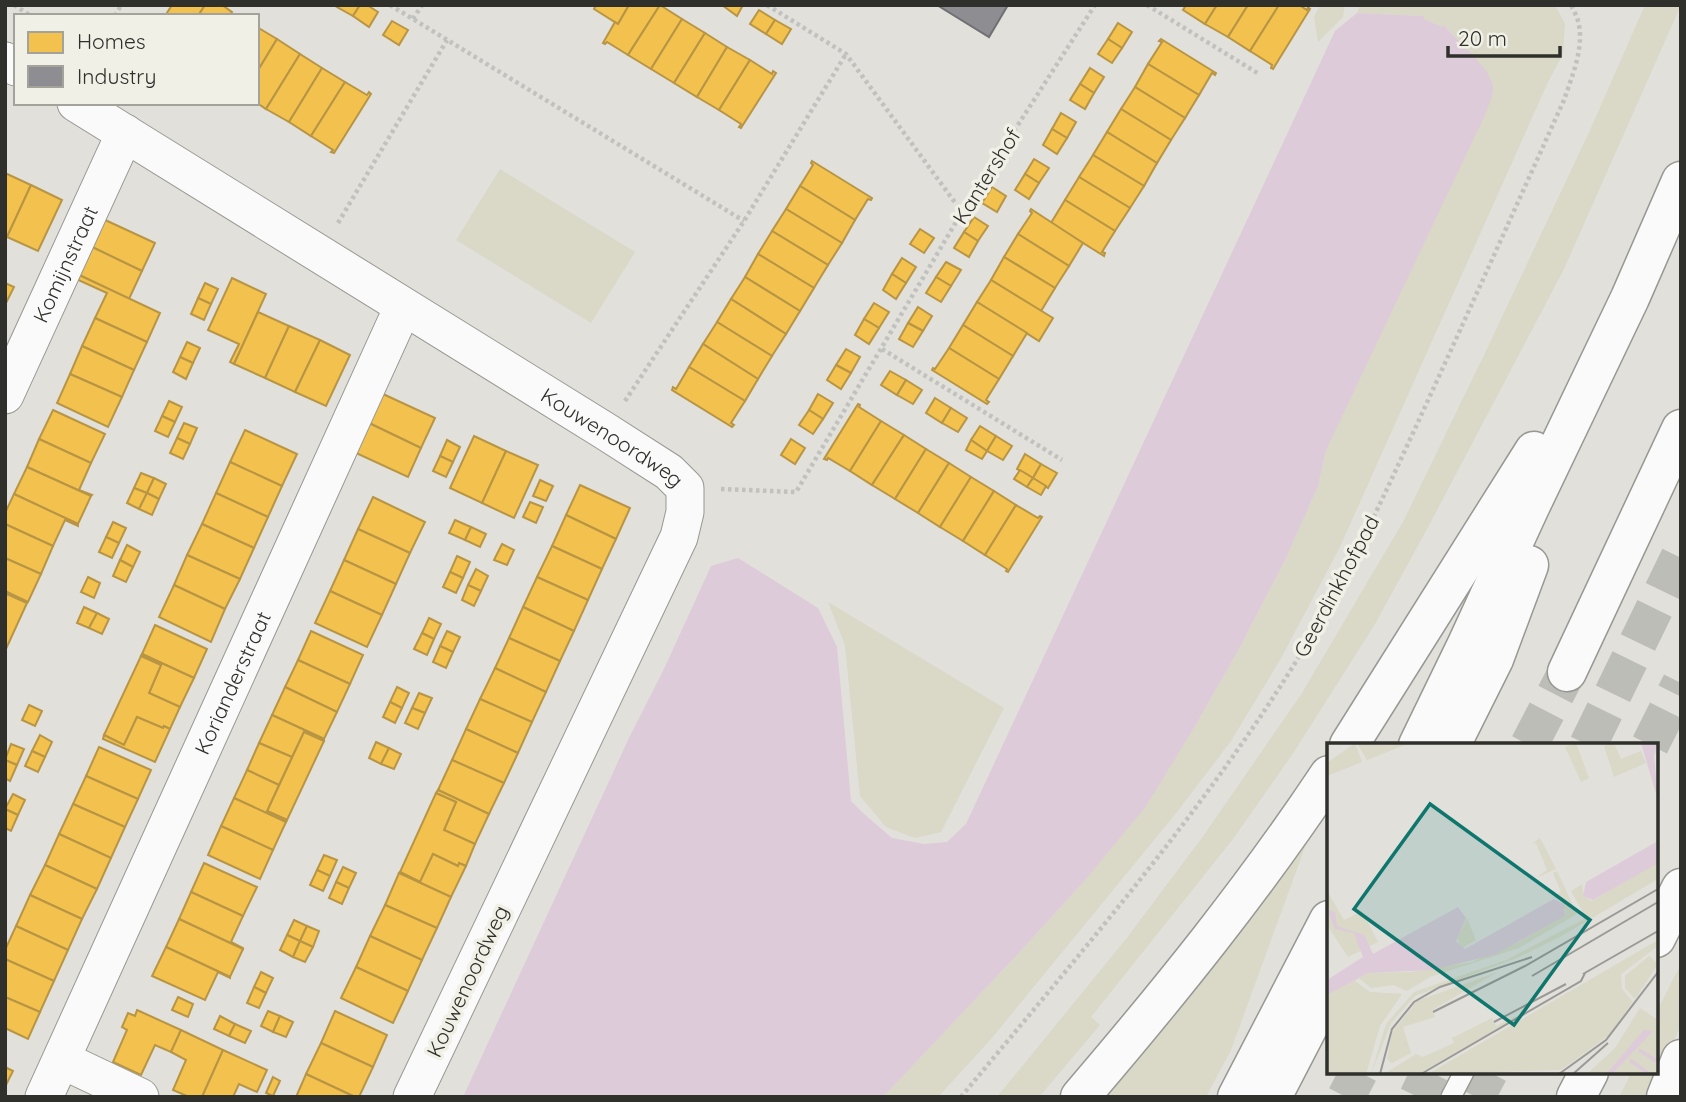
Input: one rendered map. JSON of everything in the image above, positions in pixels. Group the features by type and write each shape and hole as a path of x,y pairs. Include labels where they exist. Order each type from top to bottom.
{"highway":[{"path":"1419,743 1630,298 1681,181"},
{"path":"1350,743 1630,298"},
{"path":"1452,743 1494,659 1630,298"},
{"path":"1567,672 1681,429"},
{"path":"1080,1097 1186,971 1289,835 1327,778"},
{"path":"1658,934 1681,888"},
{"path":"1237,1097 1327,924"},
{"path":"1272,1097 1327,991"},
{"path":"1666,1097 1681,1059"},
{"path":"1576,1097 1588,1074"}],"street":[{"name":"Kouwenoordweg","path":"79,105 605,431 669,472 685,488 685,512 679,537 412,1097"},
{"name":"Komijnstraat","path":"5,395 125,133"},
{"name":"Korianderstraat","path":"44,1097 404,307"},
{"path":"62,1060 140,1097"}],"lane":[{"path":"1451,1097 1463,1074"}],"path":[{"path":"390,5 744,221"},
{"path":"413,20 422,5"},
{"path":"767,5 846,54 962,212"},
{"name":"Kantershof","path":"685,488 796,492 962,212 1095,5"},
{"path":"1147,5 1259,74"},
{"name":"Geerdinkhofpad","path":"961,1097 1156,861 1228,763 1293,667 1352,565 1564,100 1575,68 1579,44 1578,21 1571,5"},
{"path":"319,254 447,40"},
{"path":"605,431 744,221 846,54"},
{"path":"882,349 1062,460"}],"shaded area":[{"path":"1320,5 1345,5 1343,17 1318,42 1314,17"},
{"path":"1360,5 1555,5 1565,24 1563,54 1548,82 1339,549 1280,660 1231,741 1177,812 991,1039 938,1097 883,1097 1086,879 1198,721 1286,558 1318,486 1326,450 1486,72 1444,25 1442,27 1423,16 1357,13"},
{"path":"1645,5 1681,5 1564,269 1375,624 1294,752 1233,839 1091,1017 1100,1025 1039,1097 997,1097 1126,939 1204,835 1302,693 1404,520 1591,128"},
{"path":"1357,13 1424,16 1424,19 1442,27 1444,25 1488,74 1492,83 1492,97 1326,450 1318,486 1286,558 1241,645 1146,806 1086,879 883,1097 463,1097 711,566 738,558 818,608 837,647 851,801 892,838 924,844 947,842 966,824 1335,31"},
{"path":"500,169 635,252 591,323 456,240"},
{"path":"828,602 1004,708 941,832 915,838 886,827 860,796 845,645"},
{"path":"1316,817 1231,1050 1206,1097 1094,1097"},
{"path":"1681,964 1681,1024 1650,1097 1619,1097 1631,1074 1658,1074 1658,1009"}],"building: Homes":[{"path":"172,5 205,5 199,14 166,14"},
{"path":"205,5 222,5 232,12 230,14 199,14"},
{"path":"360,5 353,16 337,7"},
{"path":"360,5 367,5 378,12 369,27 353,16"},
{"path":"596,5 629,5 618,24 594,9"},
{"path":"629,5 660,5 628,55 607,42 603,43"},
{"path":"660,5 682,19 651,69 628,55"},
{"path":"722,5 743,5 737,16"},
{"path":"1186,5 1217,5 1205,24 1183,10"},
{"path":"1217,5 1248,5 1228,37 1205,24"},
{"path":"1248,5 1279,5 1250,51 1228,37"},
{"path":"1279,5 1299,5 1310,9 1273,69 1272,65 1250,51"},
{"path":"759,10 775,20 766,34 750,24"},
{"path":"682,19 705,33 674,83 651,69"},
{"path":"775,20 791,29 782,44 766,34"},
{"path":"392,21 408,30 399,45 383,35"},
{"path":"1118,23 1132,32 1122,48 1108,39"},
{"path":"259,28 277,39 259,69"},
{"path":"705,33 727,47 697,97 674,83"},
{"path":"277,39 300,54 266,109 259,104 259,69"},
{"path":"1108,39 1122,48 1112,63 1098,54"},
{"path":"1161,39 1216,73 1212,73 1199,95 1148,64 1162,42 1159,41"},
{"path":"727,47 750,60 719,110 697,97"},
{"path":"300,54 322,68 289,122 266,109"},
{"path":"750,60 772,74 773,71 776,73 741,128 741,124 719,110"},
{"path":"1148,64 1199,95 1185,118 1135,87"},
{"path":"322,68 345,82 311,136 289,122"},
{"path":"1090,68 1104,77 1094,93 1080,84"},
{"path":"345,82 367,95 369,92 371,94 334,153 311,136"},
{"path":"1080,84 1094,93 1085,109 1070,100"},
{"path":"1135,87 1185,118 1171,140 1121,109"},
{"path":"1121,109 1171,140 1157,163 1107,132"},
{"path":"1061,113 1076,122 1067,138 1052,129"},
{"path":"1052,129 1067,138 1057,154 1043,145"},
{"path":"1107,132 1157,163 1144,186 1093,155"},
{"path":"1093,155 1144,186 1130,208 1079,177"},
{"path":"1034,159 1049,168 1039,183 1025,174"},
{"path":"812,161 872,198 868,199 855,220 800,186 813,165"},
{"path":"5,173 31,185 7,237 5,236"},
{"path":"1025,174 1039,183 1029,199 1015,190"},
{"path":"1079,177 1130,208 1115,231 1065,200"},
{"path":"31,185 62,200 38,251 7,237"},
{"path":"800,186 855,220 842,243 786,209"},
{"path":"992,187 1006,196 997,212 982,203"},
{"path":"1065,200 1115,231 1102,252 1105,253 1104,256 1051,223"},
{"path":"786,209 842,243 828,265 772,231"},
{"path":"1031,209 1083,243 1069,266 1018,234 1032,213"},
{"path":"974,217 988,226 978,241 964,232"},
{"path":"103,219 155,243 142,271 90,246"},
{"path":"920,229 934,238 924,253 910,244"},
{"path":"772,231 828,265 814,288 758,254"},
{"path":"964,232 978,241 969,257 954,248"},
{"path":"1018,234 1069,266 1055,288 1004,257"},
{"path":"90,246 142,271 129,299 77,274"},
{"path":"758,254 814,288 800,311 745,277"},
{"path":"1004,257 1055,288 1041,311 991,280"},
{"path":"902,258 916,267 906,283 892,274"},
{"path":"946,262 961,270 951,286 936,277"},
{"path":"77,274 160,313 147,342 95,318 107,293 76,279"},
{"path":"892,274 906,283 896,299 883,290"},
{"path":"745,277 800,311 786,334 731,299"},
{"path":"936,277 951,286 941,302 926,293"},
{"path":"232,278 266,294 234,364 230,362 239,344 208,330"},
{"path":"991,280 1053,318 1039,341 977,302"},
{"path":"5,283 14,287 5,305"},
{"path":"205,283 218,289 211,304 198,298"},
{"path":"198,298 211,304 204,320 191,314"},
{"path":"731,299 786,334 772,356 717,322"},
{"path":"977,302 1027,333 1013,356 963,325"},
{"path":"874,303 889,312 879,328 864,319"},
{"path":"918,307 932,316 923,331 908,323"},
{"path":"258,312 289,326 265,378 234,364"},
{"path":"95,318 147,342 134,370 82,346"},
{"path":"864,319 879,328 869,344 855,335"},
{"path":"717,322 772,356 758,379 703,344"},
{"path":"908,323 923,331 913,347 899,339"},
{"path":"963,325 1013,356 999,379 949,348"},
{"path":"289,326 320,340 295,392 265,378"},
{"path":"320,340 350,355 326,406 295,392"},
{"path":"187,342 200,348 193,363 180,357"},
{"path":"703,344 758,379 745,401 689,367"},
{"path":"82,346 134,370 122,397 70,374"},
{"path":"949,348 999,379 986,400 989,402 987,404 932,370"},
{"path":"846,349 860,357 851,373 836,365"},
{"path":"180,357 193,363 186,379 173,372"},
{"path":"836,365 851,373 841,389 827,380"},
{"path":"689,367 745,401 731,423 734,425 732,427 672,390 673,387 676,389"},
{"path":"890,371 906,380 897,395 881,385"},
{"path":"70,374 122,397 108,427 57,403"},
{"path":"906,380 922,390 913,404 897,395"},
{"path":"383,394 435,418 421,448 369,423"},
{"path":"818,394 833,403 823,419 809,410"},
{"path":"935,398 951,408 942,423 926,413"},
{"path":"169,401 182,407 175,422 162,416"},
{"path":"858,404 881,421 850,471 828,458 824,459"},
{"path":"951,408 967,418 958,432 942,423"},
{"path":"53,410 105,434 91,463 39,439"},
{"path":"809,410 823,419 813,434 799,425"},
{"path":"162,416 175,422 168,437 155,431"},
{"path":"881,421 904,435 872,485 850,471"},
{"path":"184,423 197,428 190,444 177,438"},
{"path":"369,423 421,448 408,477 356,453"},
{"path":"980,426 996,436 987,451 971,440"},
{"path":"245,430 297,454 282,486 230,462"},
{"path":"904,435 926,449 895,499 872,485"},
{"path":"474,436 506,451 482,503 450,488"},
{"path":"996,436 1012,446 1003,460 987,451"},
{"path":"177,438 190,444 183,459 170,453"},
{"path":"39,439 91,463 79,490 91,496 27,467"},
{"path":"791,439 805,448 795,464 781,455"},
{"path":"447,440 460,447 453,462 440,456"},
{"path":"971,440 987,451 982,459 966,450"},
{"path":"926,449 949,463 918,513 895,499"},
{"path":"506,451 538,465 514,518 482,503"},
{"path":"1025,454 1041,464 1033,478 1017,469"},
{"path":"440,456 453,462 446,477 433,471"},
{"path":"230,462 282,486 268,517 216,493"},
{"path":"949,463 971,477 940,527 918,513"},
{"path":"1041,464 1057,473 1048,488 1033,478"},
{"path":"27,467 91,496 78,524 14,494"},
{"path":"1020,470 1033,478 1027,487 1014,479"},
{"path":"141,473 154,478 147,493 134,488"},
{"path":"971,477 994,491 963,541 940,527"},
{"path":"154,478 166,484 159,499 147,493"},
{"path":"1033,478 1046,486 1041,495 1027,487"},
{"path":"540,480 553,486 546,501 533,496"},
{"path":"580,485 630,508 616,539 566,515"},
{"path":"134,488 147,493 139,509 127,503"},
{"path":"994,491 1016,505 985,555 963,541"},
{"path":"147,493 159,499 152,515 139,509"},
{"path":"216,493 268,517 254,548 202,524"},
{"path":"14,494 78,526 65,520 53,546 5,524 5,513"},
{"path":"373,497 425,522 410,553 358,529"},
{"path":"530,502 543,507 536,523 523,517"},
{"path":"1016,505 1038,518 1042,517 1008,572 985,555"},
{"path":"566,515 616,539 602,569 552,546"},
{"path":"455,520 471,527 465,540 449,533"},
{"path":"113,522 126,528 119,543 106,537"},
{"path":"5,524 53,546 41,574 5,558"},
{"path":"202,524 254,548 240,579 187,555"},
{"path":"471,527 486,534 480,547 465,540"},
{"path":"358,529 410,553 396,584 344,560"},
{"path":"106,537 119,543 112,558 99,552"},
{"path":"502,544 514,550 507,565 494,560"},
{"path":"127,545 140,552 133,567 120,560"},
{"path":"552,546 602,569 588,600 537,577"},
{"path":"187,555 240,579 225,609 174,585"},
{"path":"457,556 470,562 463,578 450,572"},
{"path":"5,558 41,574 28,602 5,591"},
{"path":"120,560 133,567 126,582 113,576"},
{"path":"344,560 396,584 382,615 330,591"},
{"path":"476,569 488,576 481,591 468,585"},
{"path":"450,572 463,578 456,593 443,587"},
{"path":"88,577 100,583 94,598 81,592"},
{"path":"537,577 588,600 574,631 523,607"},
{"path":"174,585 225,609 211,642 159,617"},
{"path":"468,585 481,591 474,606 462,600"},
{"path":"330,591 382,615 367,647 315,623"},
{"path":"7,594 27,603 5,651 5,598"},
{"path":"84,607 97,613 89,628 77,623"},
{"path":"523,607 574,631 560,661 509,638"},
{"path":"97,613 109,619 102,634 89,628"},
{"path":"429,618 441,624 434,639 422,633"},
{"path":"155,625 207,649 194,678 142,654"},
{"path":"311,631 363,655 350,684 298,660"},
{"path":"447,631 460,637 453,652 440,646"},
{"path":"422,633 434,639 427,655 414,649"},
{"path":"509,638 560,661 546,692 495,668"},
{"path":"440,646 453,652 446,668 433,662"},
{"path":"142,654 194,678 180,707 149,693 161,665 141,656"},
{"path":"141,656 161,665 149,693 180,707 170,729 137,717 124,745 104,735"},
{"path":"298,660 350,684 337,712 285,687"},
{"path":"495,668 546,692 532,722 480,699"},
{"path":"285,687 337,712 324,739 272,715"},
{"path":"397,687 409,693 402,708 390,702"},
{"path":"419,693 432,698 425,713 412,708"},
{"path":"480,699 532,722 518,753 466,729"},
{"path":"390,702 402,708 395,723 383,717"},
{"path":"29,705 42,711 35,726 22,720"},
{"path":"412,708 425,713 418,729 405,723"},
{"path":"272,715 324,741 304,732 292,757 259,743"},
{"path":"137,717 170,729 155,762 103,739 104,735 124,745"},
{"path":"466,729 518,753 504,783 452,760"},
{"path":"304,732 324,741 287,820 267,811"},
{"path":"40,735 52,742 45,757 32,751"},
{"path":"376,742 389,748 381,764 369,758"},
{"path":"259,743 292,757 279,785 247,770"},
{"path":"11,744 24,749 17,765 5,760"},
{"path":"99,747 151,770 138,799 86,776"},
{"path":"389,748 401,754 394,769 381,764"},
{"path":"32,751 45,757 38,772 25,766"},
{"path":"5,760 17,765 10,781 5,778"},
{"path":"452,760 504,783 489,814 438,790"},
{"path":"247,770 279,785 267,811 287,820 286,822 234,798"},
{"path":"86,776 138,799 125,827 73,804"},
{"path":"438,790 489,814 475,844 444,830 456,802 436,793"},
{"path":"436,793 456,802 444,830 475,844 466,866 459,863 458,866 433,854 420,882 400,872"},
{"path":"13,794 25,800 18,815 5,809"},
{"path":"234,798 286,822 273,850 221,826"},
{"path":"73,804 125,827 111,858 59,834"},
{"path":"5,809 18,815 11,831 5,828"},
{"path":"221,826 273,850 260,879 208,855"},
{"path":"59,834 111,858 97,889 45,865"},
{"path":"433,854 458,866 459,863 466,866 451,897 399,873 420,882"},
{"path":"324,855 337,860 330,876 317,870"},
{"path":"204,863 257,887 243,916 191,892"},
{"path":"45,865 97,889 82,919 30,895"},
{"path":"343,867 356,873 349,888 336,882"},
{"path":"317,870 330,876 323,891 310,885"},
{"path":"399,873 451,897 437,928 385,905"},
{"path":"336,882 349,888 342,904 329,898"},
{"path":"191,892 243,916 231,942 243,949 179,919"},
{"path":"30,895 82,919 68,950 16,926"},
{"path":"385,905 437,928 422,960 370,936"},
{"path":"179,919 243,949 230,977 166,947"},
{"path":"294,920 307,926 300,941 287,935"},
{"path":"16,926 68,950 54,981 5,959 5,950"},
{"path":"307,926 319,931 313,947 300,941"},
{"path":"287,935 300,941 293,957 280,950"},
{"path":"370,936 422,960 408,991 356,967"},
{"path":"300,941 313,947 305,962 293,957"},
{"path":"166,947 230,977 230,978 218,972 205,1000 152,976"},
{"path":"5,959 54,981 40,1012 5,997"},
{"path":"356,967 408,991 393,1023 341,998"},
{"path":"261,972 273,978 266,993 254,987"},
{"path":"254,987 266,993 259,1008 247,1003"},
{"path":"5,997 40,1012 28,1039 5,1028"},
{"path":"178,997 193,1004 188,1017 172,1010"},
{"path":"137,1010 181,1030 171,1052 155,1045 141,1075 113,1062 127,1030 122,1027 128,1013 135,1016"},
{"path":"268,1011 280,1016 273,1032 261,1026"},
{"path":"335,1011 387,1035 373,1067 321,1043"},
{"path":"220,1016 235,1024 229,1036 214,1029"},
{"path":"280,1016 293,1022 286,1037 273,1032"},
{"path":"235,1024 251,1031 245,1043 229,1036"},
{"path":"181,1030 223,1050 202,1097 189,1097 173,1090 186,1060 171,1052"},
{"path":"321,1043 373,1067 359,1097 306,1074"},
{"path":"223,1050 267,1070 257,1092 239,1084 233,1097 202,1097"},
{"path":"5,1067 13,1071 5,1087"},
{"path":"306,1074 355,1097 296,1097"},
{"path":"273,1077 280,1081 273,1096 266,1093"}],"building: Industry":[{"path":"937,5 1008,5 989,37"}],"tunnel":[{"path":"1589,743 1681,554"},
{"path":"1530,743 1567,672"},
{"path":"1651,743 1681,683"},
{"path":"1346,1097 1358,1074"},
{"path":"1418,1097 1429,1074"},
{"path":"1476,1097 1488,1074"}]}
